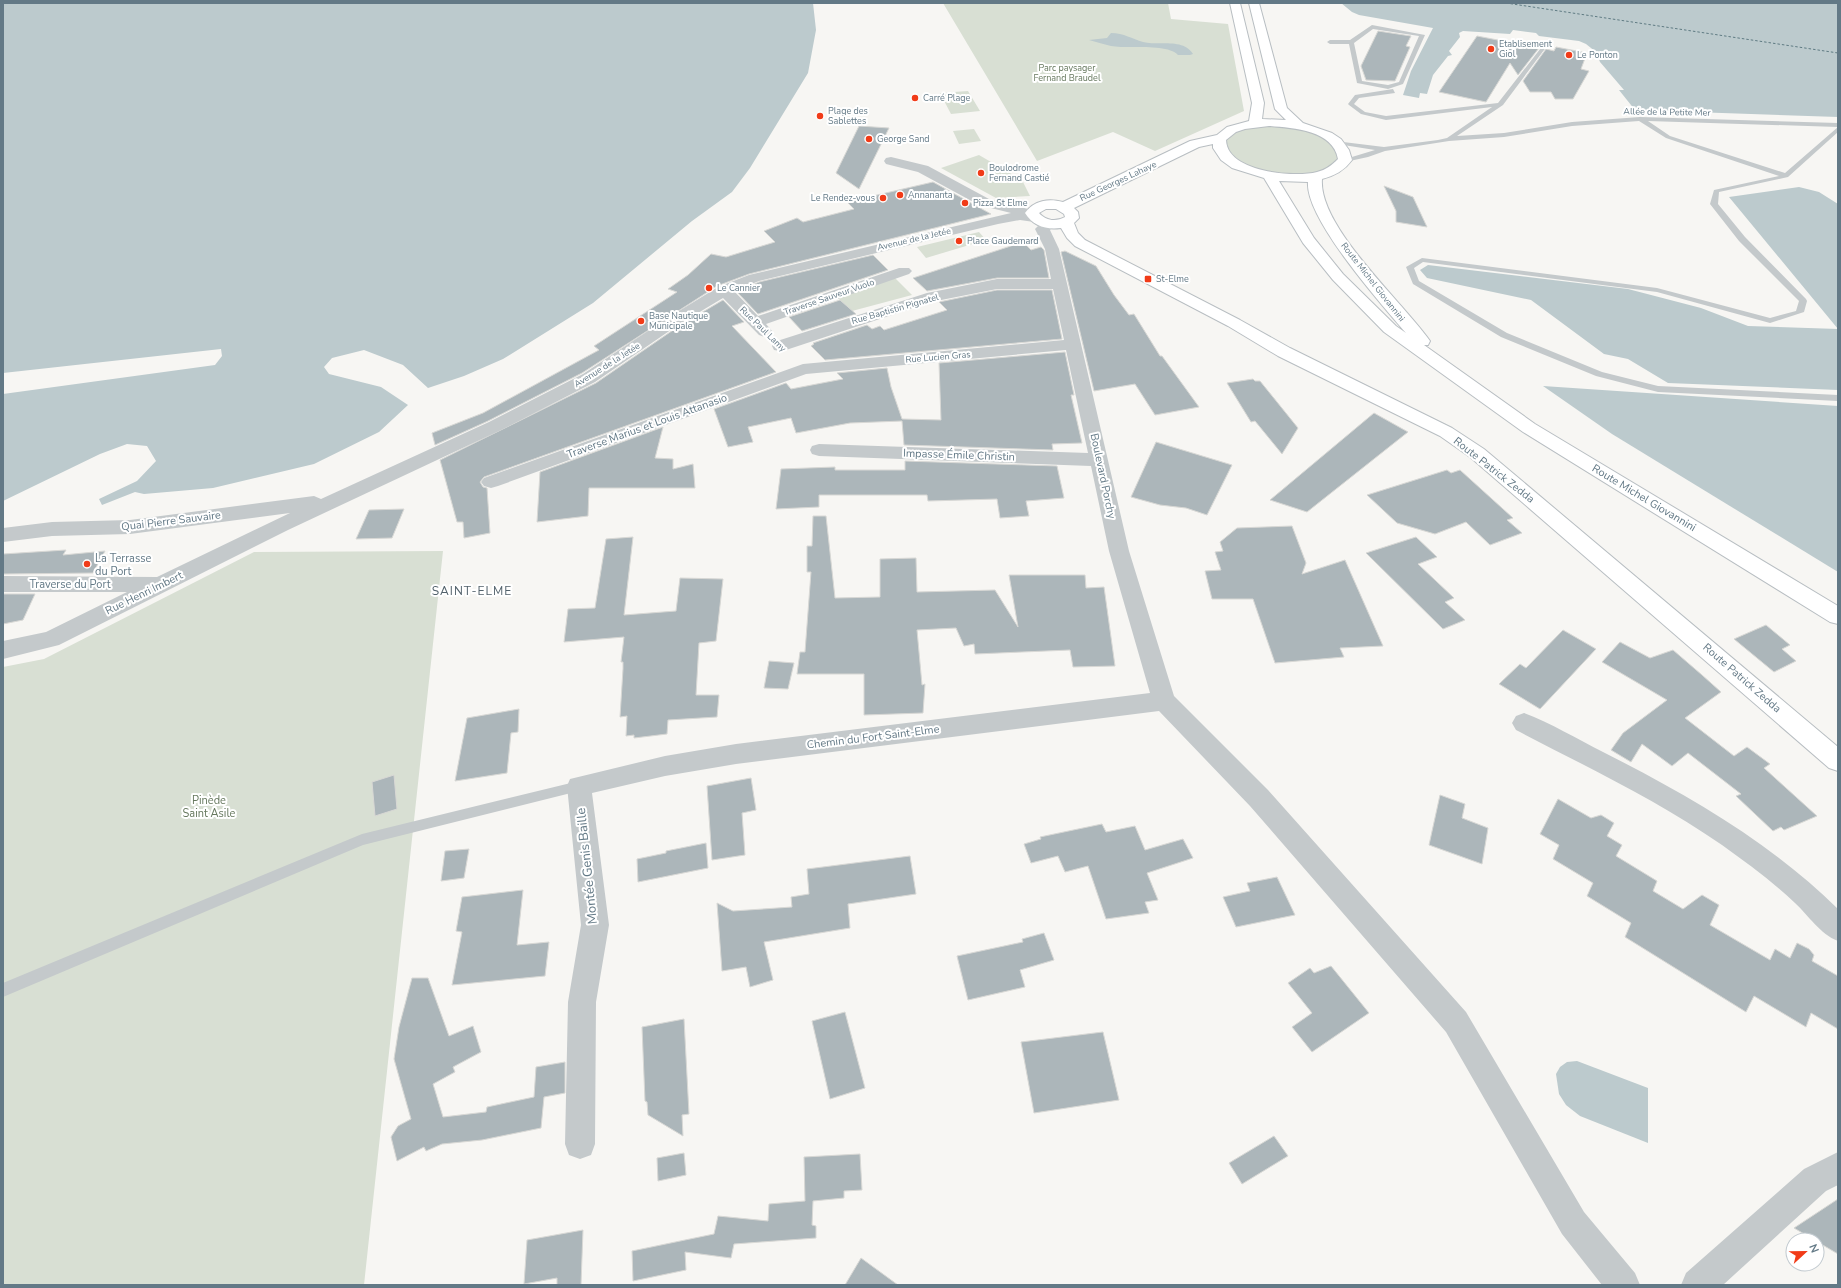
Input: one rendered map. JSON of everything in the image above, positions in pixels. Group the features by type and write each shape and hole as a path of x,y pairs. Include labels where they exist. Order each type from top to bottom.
{"main road":[{"path":"1235,3 1258,103 1255,123"},
{"path":"1254,3 1280,109 1299,126"},
{"path":"1255,123 1277,123 1299,126 1320,132 1337,142 1345,154 1345,160 1335,171 1315,177 1292,178 1269,176 1236,165 1226,157 1220,147 1221,138 1228,131 1240,126 1255,123"},
{"name":"Rue Georges Lahaye","path":"1067,222 1173,155 1195,144 1221,138"},
{"path":"1173,155 1200,154 1226,157"},
{"name":"Route Michel Giovannini","path":"1269,176 1308,240 1338,277 1390,329 1529,428 1838,616"},
{"name":"Route Michel Giovannini","path":"1315,177 1314,190 1331,228 1380,293 1412,331 1454,375"},
{"path":"1044,205 1067,222 1038,218 1036,208 1044,205"},
{"name":"Route Patrick Zedda","path":"1067,222 1080,243 1234,323 1284,352 1446,432 1477,453 1838,761"}],"street":[{"path":"891,161 923,169 984,202 1038,218"},
{"name":"Avenue de la Jetée","path":"281,525 495,426 589,378 672,322 724,290 754,278 876,248 1012,217 1038,218"},
{"name":"Boulevard Porchy","path":"1038,218 1052,249 1119,551 1164,701"},
{"path":"1052,249 1067,222"},
{"name":"Traverse Sauveur Vuolo","path":"755,322 904,271 876,248"},
{"name":"Rue Baptistin Pignatel","path":"780,346 927,298 997,284 1060,284"},
{"name":"Rue Paul Lamy","path":"724,290 802,369"},
{"name":"Rue Lucien Gras","path":"802,369 1074,344"},
{"name":"Traverse Marius et Louis Attanasio","path":"491,482 802,369"},
{"name":"Impasse Émile Christin","path":"819,450 1100,460"},
{"name":"Quai Pierre Sauvaire","path":"3,535 52,529 130,527 339,499"},
{"name":"Rue Henri Imbert","path":"3,650 50,639 281,525"},
{"name":"Traverse du Port","path":"3,584 40,583 160,585"},
{"path":"1164,701 1259,798 1456,1022 1573,1224 1622,1285"},
{"name":"Chemin du Fort Saint-Elme","path":"582,785 665,766 736,754 1164,701"},
{"path":"1524,723 1669,798 1743,843 1821,909 1838,928"},
{"name":"Montée Genis Baille","path":"580,1144 582,1002 595,925 582,785"},
{"path":"1698,1285 1815,1180 1838,1168"}],"lane":[{"path":"1330,42 1352,42 1372,27 1422,35 1400,83 1388,86 1359,82 1352,42"},
{"name":"Allée de la Petite Mer","path":"1449,139 1501,104 1544,46"},
{"path":"1388,86 1393,92 1357,96 1351,104 1363,113 1386,118 1501,104"},
{"path":"1640,119 1668,137 1786,176"},
{"name":"Allée de la Petite Mer","path":"1384,149 1438,142 1449,139 1504,135 1572,124 1640,119 1838,125"},
{"path":"1838,129 1786,176 1716,191 1714,204 1742,239 1803,301 1800,312 1770,320 1657,290 1422,260 1410,267 1416,282 1504,335 1599,374 1658,389 1838,398"},
{"path":"1337,142 1360,147 1384,149"},
{"path":"1345,160 1366,156 1384,149"},
{"path":"3,990 362,840 582,785"}],"green space":[{"name":"Parc paysager Fernand Braudel","path":"943,3 1168,3 1171,19 1228,24 1244,111 1155,151 1113,132 1037,161"},
{"path":"968,91 980,111 951,114 940,93"},
{"path":"1240,126 1299,126 1337,142 1341,166 1293,178 1236,165 1221,138"},
{"path":"974,129 981,141 959,144 953,131"},
{"name":"Boulodrome Fernand Castié","path":"979,155 1022,180 1030,196 996,198 941,168"},
{"path":"979,232 986,240 926,258 917,247"},
{"path":"895,278 912,295 852,311 837,297"},
{"name":"Pinède Saint Asile","path":"443,551 364,1285 3,1285 3,667 44,659 254,552"}],"shaded area":[{"path":"3,3 813,3 816,30 808,73 750,168 732,192 692,221 593,303 503,359 464,376 428,388 403,365 364,350 332,358 324,367 329,374 381,387 408,405 379,432 314,464 213,488 144,494 135,492 102,505 99,499 137,481 156,461 147,446 127,444 100,454 3,501 3,394 215,365 222,356 221,349 3,373"},
{"path":"1341,3 1838,3 1838,117 1635,110 1619,90 1624,90 1600,62 1596,52 1586,44 1579,41 1539,36 1536,33 1513,30 1510,34 1463,31 1459,33 1460,37 1449,51 1452,55 1448,56 1433,75 1427,94 1420,93 1419,98 1403,95 1411,71 1433,28 1359,15 1352,12"},
{"path":"1111,33 1124,35 1149,43 1177,44 1189,49 1193,54 1178,55 1173,51 1165,49 1146,47 1118,47 1089,40 1107,38"},
{"path":"1799,187 1819,192 1838,204 1838,329 1729,197"},
{"path":"1428,265 1628,289 1701,308 1748,326 1838,329 1838,390 1668,383 1628,359 1604,354 1531,300 1427,278 1420,270"},
{"path":"1543,386 1838,406 1838,572 1612,434"},
{"path":"1577,1061 1648,1088 1648,1143 1580,1116 1566,1105 1559,1094 1556,1074 1560,1067 1567,1062"}],"building":[{"path":"1378,31 1411,36 1406,46 1410,47 1395,81 1366,80 1361,66"},
{"path":"1477,36 1539,48 1518,75 1510,63 1486,102 1439,92"},
{"path":"1556,47 1587,53 1581,69 1589,71 1573,99 1555,99 1551,92 1530,92 1523,81 1546,49 1554,51"},
{"path":"859,126 889,128 859,189 836,173"},
{"path":"933,182 991,214 749,274 717,286 582,373 488,421 435,445 432,433 483,413 599,350 594,346 677,292 668,289 688,275 711,254 726,257 775,242 764,231 797,218 803,222 854,209 847,202"},
{"path":"1384,186 1413,197 1427,227 1396,222 1396,211"},
{"path":"1023,242 1031,250 1041,247 1044,250 1049,278 997,278 927,291 913,278"},
{"path":"1065,251 1096,266 1114,295 1129,315 1134,314 1160,356 1162,356 1199,407 1155,415 1135,384 1094,391 1061,252"},
{"path":"873,255 888,270 758,314 737,292 759,282"},
{"path":"997,290 1052,290 1062,339 825,360 811,346 814,344 813,343 867,325 872,329 880,326 884,330 947,310 939,302"},
{"path":"723,300 744,322 732,326 776,372 484,477 480,482 483,487 487,488 490,533 464,538 463,522 457,522 440,460 596,383 679,326"},
{"path":"840,300 856,314 802,331 789,317"},
{"path":"1065,352 1074,395 1071,395 1082,443 1052,444 1053,450 904,445 902,421 850,423 796,433 791,418 748,427 753,442 728,447 714,409 786,383 791,389 843,379 837,373 887,368 891,387 902,419 941,420 939,363"},
{"path":"1253,379 1255,381 1260,381 1298,428 1282,454 1255,421 1251,422 1227,383"},
{"path":"1374,413 1408,432 1307,512 1270,500"},
{"path":"663,427 655,458 673,459 673,469 693,464 695,488 589,488 588,516 537,522 540,472"},
{"path":"1156,442 1232,465 1207,515 1186,508 1160,505 1131,497"},
{"path":"905,461 1057,466 1064,498 1026,501 1029,516 1000,518 997,499 928,501 927,495 819,495 819,507 776,509 781,469 835,467 835,470 905,470"},
{"path":"1447,470 1451,473 1460,470 1513,518 1507,520 1522,533 1490,545 1466,522 1435,534 1397,523 1367,495"},
{"path":"404,509 392,538 356,539 369,510"},
{"path":"813,516 826,516 835,598 880,597 880,559 916,558 917,592 995,590 1018,627 1009,575 1085,575 1086,588 1104,587 1115,666 1073,667 1070,650 975,654 974,644 964,646 956,628 917,630 922,685 925,684 923,713 864,715 864,674 797,674 800,652 805,652 811,572 807,572 807,546 812,546"},
{"path":"1292,526 1306,563 1302,574 1345,560 1383,646 1340,648 1344,657 1275,663 1253,599 1212,599 1205,571 1221,570 1215,552 1223,551 1220,542 1237,528"},
{"path":"633,537 624,615 676,611 680,578 723,579 716,641 699,643 696,695 719,695 717,717 668,720 667,734 634,738 634,735 626,736 627,716 620,717 623,669 623,662 621,662 624,637 564,642 568,609 595,608 606,539"},
{"path":"1416,537 1437,557 1418,564 1454,598 1445,602 1465,620 1443,629 1366,553"},
{"path":"66,550 63,555 105,551 93,573 3,574 3,554"},
{"path":"3,594 35,594 23,620 3,624"},
{"path":"1766,625 1790,645 1782,649 1796,661 1774,672 1734,639"},
{"path":"1563,630 1596,649 1540,709 1499,684 1520,664 1526,668"},
{"path":"1620,642 1650,658 1673,650 1702,675 1721,692 1685,718 1734,756 1747,747 1770,764 1764,768 1817,816 1784,830 1781,827 1773,831 1736,796 1741,794 1688,753 1672,766 1642,744 1631,762 1611,750 1623,733 1667,700 1602,662"},
{"path":"769,661 794,663 788,689 764,688"},
{"path":"519,709 518,732 511,733 507,773 455,781 467,718"},
{"path":"394,775 397,809 375,816 372,782"},
{"path":"751,778 756,810 742,813 745,855 712,860 707,786"},
{"path":"1440,795 1465,804 1462,818 1488,828 1482,864 1429,845"},
{"path":"1558,799 1591,818 1601,815 1614,823 1607,836 1622,845 1616,856 1657,881 1653,891 1683,909 1702,895 1719,905 1710,925 1770,960 1775,949 1790,958 1797,943 1809,949 1814,955 1812,961 1838,976 1838,1029 1811,1013 1806,1027 1754,996 1746,1012 1625,937 1631,923 1587,896 1593,883 1553,859 1559,845 1540,834"},
{"path":"1102,824 1106,832 1135,826 1145,850 1183,839 1193,858 1147,873 1158,900 1145,902 1149,913 1106,919 1088,866 1065,872 1058,856 1031,863 1024,844 1041,839 1040,837"},
{"path":"706,843 708,868 638,882 637,859 666,853 666,851"},
{"path":"469,849 464,878 441,881 445,851"},
{"path":"910,856 916,894 848,904 850,928 764,942 773,980 750,987 746,967 722,971 717,903 733,911 792,907 791,897 809,894 807,869"},
{"path":"1277,877 1295,915 1236,927 1223,897 1250,891 1247,883"},
{"path":"523,890 517,945 549,942 545,976 452,985 462,932 456,931 462,897"},
{"path":"1044,933 1054,960 1020,970 1025,987 968,1000 957,956 1023,942 1022,939"},
{"path":"1331,966 1369,1013 1312,1052 1292,1027 1312,1013 1288,983 1310,968 1314,973"},
{"path":"412,978 428,978 449,1036 473,1026 481,1052 453,1067 455,1072 433,1084 443,1117 486,1112 487,1107 534,1097 536,1067 565,1062 565,1093 544,1097 541,1128 482,1140 442,1144 426,1151 424,1147 397,1161 391,1137 398,1126 411,1119 394,1059 399,1027"},
{"path":"845,1012 865,1088 830,1099 812,1021"},
{"path":"684,1019 689,1114 682,1115 683,1136 648,1115 647,1102 645,1101 642,1027"},
{"path":"1103,1032 1119,1100 1034,1113 1021,1042"},
{"path":"1274,1136 1288,1156 1242,1184 1229,1163"},
{"path":"684,1153 686,1175 658,1181 657,1158"},
{"path":"860,1154 862,1190 844,1191 844,1198 813,1201 812,1225 816,1226 816,1238 734,1244 731,1258 685,1252 686,1270 633,1281 632,1251 714,1234 718,1216 768,1221 769,1204 805,1201 804,1157"},
{"path":"1838,1199 1838,1254 1825,1246 1825,1232 1801,1232 1794,1228"},
{"path":"583,1230 581,1285 557,1285 557,1278 524,1284 527,1240"},
{"path":"861,1258 898,1285 845,1285"}],"ferry route":[{"path":"1506,3 1838,53"}],"place":[{"name":"Etablisement Giol","path":"1491,49"},
{"name":"Le Ponton","path":"1569,55"},
{"name":"Carré Plage","path":"915,98"},
{"name":"Plage des Sablettes","path":"820,116"},
{"name":"George Sand","path":"869,139"},
{"name":"Boulodrome Fernand Castié","path":"981,173"},
{"name":"Annananta","path":"900,195"},
{"name":"Le Rendez-vous","path":"883,198"},
{"name":"Pizza St Elme","path":"965,203"},
{"name":"Place Gaudemard","path":"959,241"},
{"name":"St-Elme","path":"1148,279"},
{"name":"Le Cannier","path":"709,288"},
{"name":"Base Nautique Municipale","path":"641,321"},
{"name":"La Terrasse du Port","path":"87,564"}],"district":[{"name":"SAINT-ELME","path":"472,591"}]}
